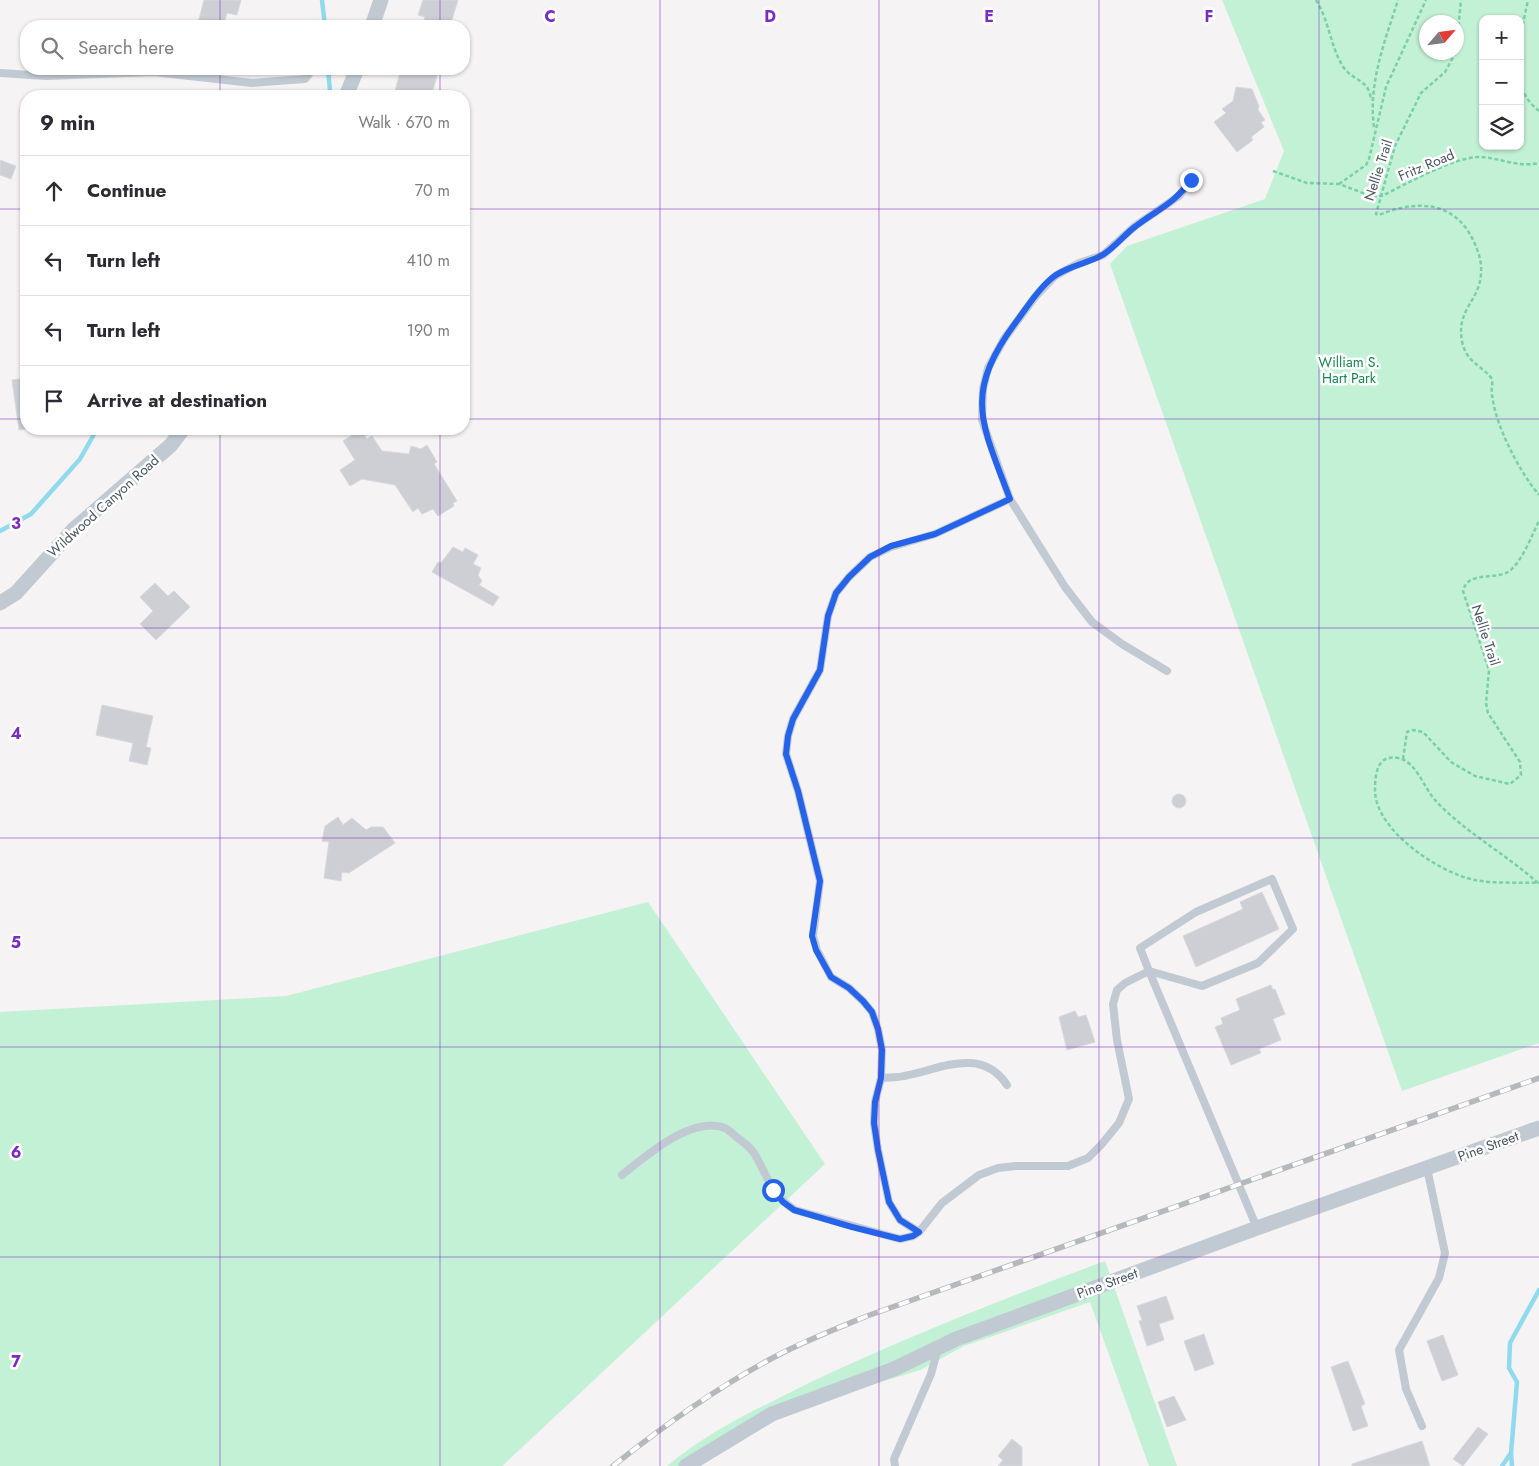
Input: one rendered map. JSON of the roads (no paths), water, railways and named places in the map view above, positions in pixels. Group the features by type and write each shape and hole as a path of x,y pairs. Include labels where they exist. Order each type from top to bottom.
{"street":[{"path":"374,20 381,0"},
{"path":"348,90 355,75"},
{"name":"Wildwood Canyon Road","path":"0,603 16,593 72,530 171,445 178,435"},
{"name":"Pine Street","path":"686,1466 772,1414 894,1369 956,1339 1257,1228 1539,1128"}],"lane":[{"path":"0,73 20,74"},
{"path":"31,75 73,75"},
{"path":"181,75 252,83 305,79 308,75"},
{"path":"1167,671 1122,644 1092,622 1065,587 1010,499 982,420 982,389 988,368 1004,339 1035,297 1055,276 1079,263 1103,254 1135,226 1179,196 1191,180"},
{"path":"919,1232 900,1220 889,1202 874,1123 875,1102 881,1078 882,1050 872,1012 849,988 831,977 816,950 812,936 820,881 798,791 786,754 788,736 793,719 820,670 828,616 836,593 849,577 870,557 891,546 935,534 1010,499"},
{"path":"622,1175 660,1146 694,1128 711,1126 726,1129 750,1146 773,1190 783,1202 794,1210 900,1239 913,1236 919,1232 942,1203 979,1175 998,1168 1016,1166 1068,1166 1088,1158 1118,1123 1129,1098 1117,1040 1113,1004 1117,990 1125,983 1149,971 1202,986 1258,964 1293,929 1272,879 1196,912 1140,948 1149,971 1257,1228"},
{"path":"881,1078 902,1077 966,1062 985,1065 1000,1075 1007,1085"},
{"path":"1422,1426 1406,1389 1399,1350 1439,1278 1445,1253 1427,1168"},
{"path":"894,1466 894,1459 931,1374 938,1348"}],"waterway":[{"path":"322,0 324,20"},
{"path":"329,75 330,90"},
{"path":"0,531 31,514 80,459 94,435"},
{"path":"1502,1466 1511,1453 1517,1382 1509,1368 1510,1343 1539,1290"},
{"path":"1511,1453 1512,1466"}],"railway":[{"path":"613,1466 707,1397 779,1354 867,1316 1539,1078"}],"park label":[{"name":"William S. Hart Park","path":"1349,370"}]}
